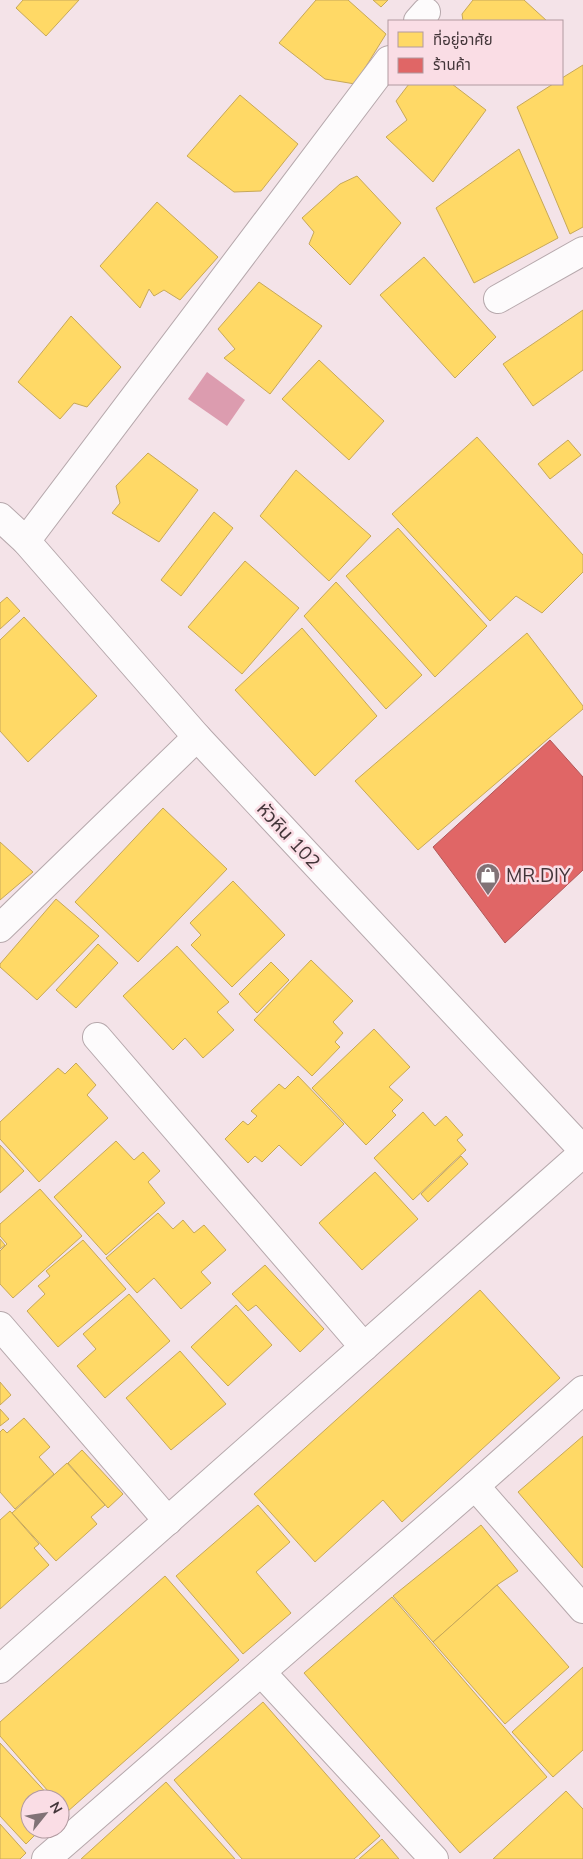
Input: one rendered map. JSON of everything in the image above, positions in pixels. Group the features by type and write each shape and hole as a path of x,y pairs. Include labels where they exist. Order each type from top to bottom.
{"street":[{"path":"26,541 388,61"},
{"path":"498,299 583,251"},
{"name":"หัวหิน 102","path":"0,516 26,541 198,737 583,1151"},
{"path":"0,928 198,737"},
{"path":"96,1037 364,1347"},
{"path":"0,1669 583,1151"},
{"path":"0,1326 168,1521"},
{"path":"51,1857 583,1390"},
{"path":"475,1486 583,1609"},
{"path":"261,1672 434,1859"}],"shaded area":[{"path":"207,372 245,400 227,426 188,399"}],"building: ที่อยู่อาศัย":[{"path":"23,0 79,0 46,36 16,8"},
{"path":"316,0 348,0 386,34 355,84 325,79 279,43"},
{"path":"373,0 388,0 381,7"},
{"path":"473,0 524,0 546,20 463,20 462,14"},
{"path":"583,65 583,227 570,234 517,107 551,85 563,85 563,77"},
{"path":"408,85 453,85 486,110 433,182 386,137 407,120 396,101"},
{"path":"240,95 298,144 261,191 234,192 187,156"},
{"path":"519,149 558,238 474,283 436,208"},
{"path":"357,176 401,223 350,285 309,244 314,232 302,218 340,184"},
{"path":"157,202 218,257 180,300 164,290 154,296 149,289 140,308 100,266"},
{"path":"424,257 496,337 455,378 380,295"},
{"path":"259,282 322,326 270,394 224,358 235,349 218,329"},
{"path":"583,310 583,370 533,406 503,364"},
{"path":"71,316 121,367 87,407 74,403 60,419 18,382"},
{"path":"319,360 384,421 349,460 282,399"},
{"path":"477,437 583,555 583,572 542,613 516,596 490,621 392,514"},
{"path":"568,440 581,455 550,479 538,464"},
{"path":"148,453 198,490 159,542 112,513 120,503 116,486"},
{"path":"296,470 371,536 329,581 260,516"},
{"path":"214,512 233,528 181,596 161,580"},
{"path":"398,528 487,626 435,677 346,576"},
{"path":"245,561 299,608 242,674 188,627"},
{"path":"336,582 422,675 386,709 304,616"},
{"path":"7,597 20,611 0,629 0,603"},
{"path":"24,617 97,696 28,762 0,731 0,640"},
{"path":"302,628 377,716 315,776 235,690"},
{"path":"527,633 583,706 583,709 418,850 355,781"},
{"path":"163,808 227,869 138,962 75,902"},
{"path":"0,842 33,872 0,900"},
{"path":"233,881 285,935 232,987 191,945 201,935 190,923"},
{"path":"56,899 99,936 37,1000 0,967 0,964"},
{"path":"98,944 118,963 76,1008 56,990"},
{"path":"177,946 229,1002 217,1012 234,1030 203,1058 185,1038 173,1050 123,996"},
{"path":"311,960 353,1001 333,1022 343,1033 335,1042 340,1047 312,1076 254,1020"},
{"path":"271,962 289,980 257,1013 239,994"},
{"path":"374,1029 410,1067 389,1087 403,1100 392,1111 396,1115 366,1145 312,1088"},
{"path":"76,1063 96,1085 87,1095 108,1118 39,1182 0,1139 0,1122 58,1068 65,1074"},
{"path":"298,1076 344,1124 301,1166 279,1145 262,1162 255,1156 248,1163 225,1139 243,1121 248,1125 257,1116 251,1111 279,1084 285,1089"},
{"path":"423,1112 435,1126 446,1116 463,1135 457,1140 466,1150 413,1200 374,1158"},
{"path":"116,1141 134,1160 143,1152 160,1171 148,1182 165,1203 106,1255 54,1197"},
{"path":"0,1145 24,1171 0,1193"},
{"path":"461,1156 468,1164 428,1202 421,1194"},
{"path":"375,1172 418,1219 362,1270 319,1223"},
{"path":"40,1189 82,1236 13,1298 0,1284 0,1251 7,1244 0,1236 0,1224"},
{"path":"158,1213 173,1229 183,1220 194,1233 204,1225 226,1250 201,1272 211,1283 181,1309 154,1278 137,1293 106,1258"},
{"path":"0,1239 5,1245 0,1249"},
{"path":"83,1240 126,1289 58,1347 27,1311 45,1294 38,1286 50,1276 46,1271"},
{"path":"265,1265 324,1329 300,1352 256,1305 248,1311 232,1294"},
{"path":"480,1290 560,1378 402,1522 383,1500 315,1562 254,1494"},
{"path":"129,1294 170,1341 105,1398 77,1366 96,1349 83,1334"},
{"path":"236,1305 272,1345 228,1386 191,1347"},
{"path":"180,1351 226,1404 171,1450 126,1398"},
{"path":"0,1382 11,1395 0,1405"},
{"path":"0,1409 9,1419 0,1426"},
{"path":"24,1418 50,1447 39,1457 54,1474 15,1509 0,1492 0,1432 3,1429 7,1433"},
{"path":"583,1436 583,1568 518,1492"},
{"path":"82,1450 123,1494 108,1508 68,1463"},
{"path":"67,1463 105,1505 91,1517 97,1524 56,1561 12,1513"},
{"path":"258,1505 290,1542 256,1572 291,1613 243,1654 176,1576"},
{"path":"10,1511 39,1544 34,1548 49,1565 0,1609 0,1520"},
{"path":"481,1525 518,1571 497,1585 433,1642 393,1596"},
{"path":"165,1576 239,1660 70,1809 70,1789 46,1789 0,1736 0,1722"},
{"path":"497,1585 569,1667 505,1724 433,1642"},
{"path":"392,1597 547,1777 460,1853 304,1673"},
{"path":"583,1667 583,1750 553,1777 512,1732"},
{"path":"263,1702 380,1836 354,1859 242,1859 174,1780"},
{"path":"0,1743 43,1789 20,1789 20,1838 0,1816"},
{"path":"166,1782 235,1859 81,1859"},
{"path":"566,1791 583,1809 583,1859 493,1859"},
{"path":"0,1824 26,1853 20,1859 0,1859"},
{"path":"21,1839 31,1839 26,1844"},
{"path":"382,1839 399,1859 359,1859"}],"building: ร้านค้า":[{"path":"550,740 583,777 583,870 505,943 433,847"}],"place":[{"name":"MR.DIY","path":"488,896"}]}
